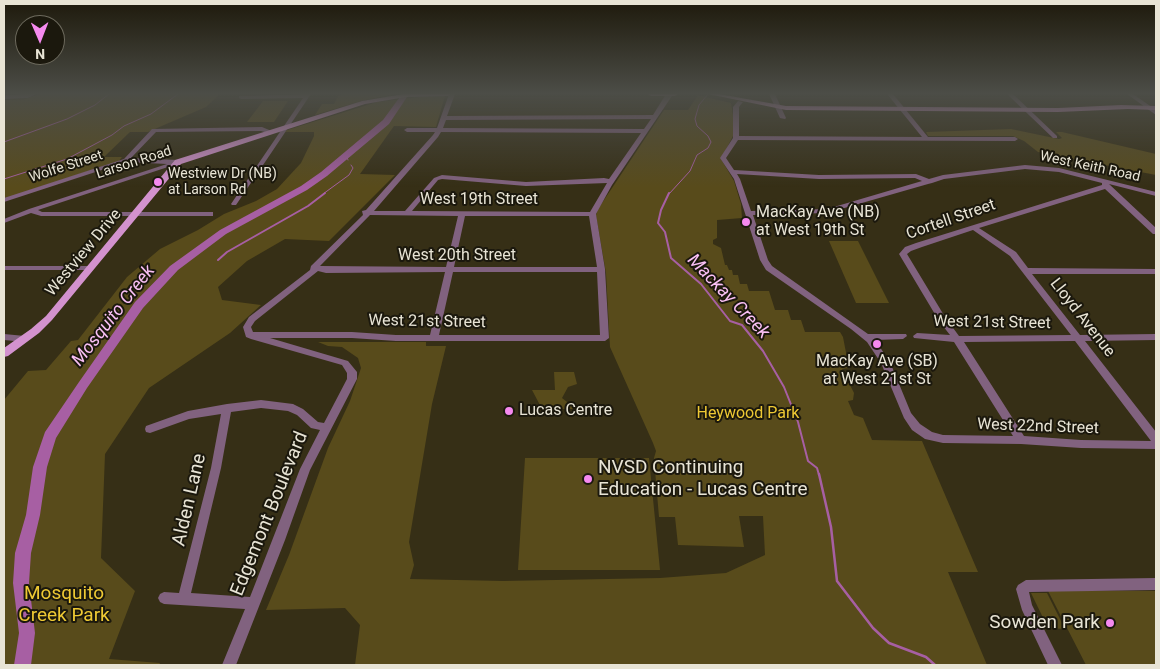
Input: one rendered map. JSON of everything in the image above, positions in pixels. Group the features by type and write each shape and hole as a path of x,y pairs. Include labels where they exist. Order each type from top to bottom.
{"main road":[{"name":"Larson Road","path":"178,162 265,132 291,125"},
{"name":"Westview Drive","path":"4,353 25,339 49,318 178,162"}],"street":[{"path":"234,204 285,125"},
{"path":"249,335 247,327 252,319 308,276 365,213 369,212 440,130 442,125"},
{"path":"600,269 592,214 650,125"},
{"path":"736,125 736,138 723,156 724,161 733,172 761,253 769,268 866,337 885,362 909,419 921,431"},
{"path":"914,125 912,127 923,138"},
{"path":"1043,125 1055,137"},
{"name":"Wolfe Street","path":"4,200 126,160 154,130 265,132"},
{"path":"407,130 645,132"},
{"path":"736,138 1015,139"},
{"path":"126,160 178,162"},
{"name":"Larson Road","path":"4,221 30,210 178,162"},
{"name":"West Keith Road","path":"748,213 827,211 959,174 1025,167 1059,170 1106,184 1156,194"},
{"name":"West Keith Road","path":"733,172 819,177 916,176 930,182"},
{"path":"406,214 436,179 442,177 526,184 604,180 612,182"},
{"path":"1106,184 1156,232"},
{"name":"Cortell Street","path":"1021,440 957,338 942,319 903,254 908,249 1106,184"},
{"path":"30,210 41,214 210,214"},
{"name":"West 19th Street","path":"365,213 592,214"},
{"path":"434,338 462,214"},
{"name":"Lloyd Avenue","path":"974,228 1009,251 1156,439"},
{"path":"4,268 90,268"},
{"name":"West 20th Street","path":"314,268 334,270 600,269"},
{"name":"West 21st Street","path":"249,335 605,338 600,269"},
{"path":"1026,271 1156,270"},
{"name":"Edgemont Boulevard","path":"229,665 305,469 325,427 352,379 351,368 338,360 257,339 249,335"},
{"path":"866,337 903,336"},
{"name":"West 21st Street","path":"918,336 957,338 1156,337"},
{"path":"4,337 25,339"},
{"path":"150,429 188,415 261,404 290,407 300,412 313,424 325,427"},
{"name":"Alden Lane","path":"184,599 216,468 227,408"},
{"name":"West 22nd Street","path":"921,431 929,436 943,439 1156,445"},
{"path":"1055,665 1026,606 1022,589 1033,584 1156,584"},
{"path":"164,598 253,603"}],"green space":[{"path":"4,125 164,125 148,132 130,132 104,157 122,157 119,161 4,199"},
{"name":"Mosquito Creek Park","path":"302,125 437,125 436,127 394,126 360,174 395,175 329,241 285,239 247,261 218,287 222,300 261,305 230,333 149,388 105,454 101,558 135,591 109,659 160,663 159,665 4,665 4,400 28,371 46,370 71,341 78,340 127,277 160,249 198,230 224,214 256,201 277,189 301,163 314,136 314,132 285,132"},
{"name":"Heywood Park","path":"654,125 734,125 733,136 721,159 734,181 741,204 742,218 717,220 717,238 713,240 713,244 721,248 725,265 727,265 729,270 732,270 733,275 738,275 740,284 747,284 749,291 769,291 775,310 788,310 791,320 801,320 805,332 840,332 843,337 849,368 842,369 854,393 853,400 848,401 854,415 863,418 872,440 922,441 978,572 948,572 987,665 355,665 360,625 345,608 266,610 289,555 328,448 350,401 361,368 358,358 342,347 328,346 318,342 426,342 426,346 446,346 432,404 409,542 414,565 410,579 503,581 660,578 726,573 765,555 763,516 739,516 744,547 678,545 675,517 659,517 654,458 656,451 610,347 606,273 596,215 598,209"},
{"path":"1011,129 1059,139 1062,138 1056,132 1062,132 1156,154 1156,175 1038,152 1024,141 1013,136 928,136 926,132"},
{"path":"829,241 858,241 889,303 856,303"},
{"path":"554,372 574,372 577,384 568,387 562,398 576,409 542,409 532,390 555,390"},
{"path":"525,458 649,458 660,570 518,570"},
{"name":"Sowden Park","path":"1048,591 1156,591 1156,665 1086,665"},
{"path":"1031,593 1047,593 1065,629 1048,628"}],"waterway":[{"path":"4,142 50,125"},
{"path":"4,179 67,159 112,135 126,125"},
{"name":"Mosquito Creek","path":"22,665 27,633 21,583 23,553 33,515 40,467 50,436 83,385 139,305 174,268 223,232 304,188 324,174 382,125"},
{"name":"Mackay Creek","path":"669,194 690,171 697,155 708,148 711,142 708,136 697,125"},
{"path":"323,194 349,175 353,168 351,165"},
{"path":"218,260 227,252 308,206 325,193"},
{"name":"Mackay Creek","path":"669,193 661,210 658,223 665,232 671,258 701,284 730,321 742,325 763,351 784,387 798,422 808,461 817,468 819,475"},
{"name":"Mackay Creek","path":"819,474 831,527 837,581 873,628 889,643 926,657 935,665"}],"place":[{"name":"Westview Dr (NB) at Larson Rd","path":"158,182"},
{"name":"MacKay Ave (NB) at West 19th St","path":"746,222"},
{"name":"MacKay Ave (SB) at West 21st St","path":"877,344"},
{"name":"Lucas Centre","path":"509,411"},
{"name":"NVSD Continuing Education - Lucas Centre","path":"588,479"},
{"name":"Sowden Park","path":"1110,623"}]}
